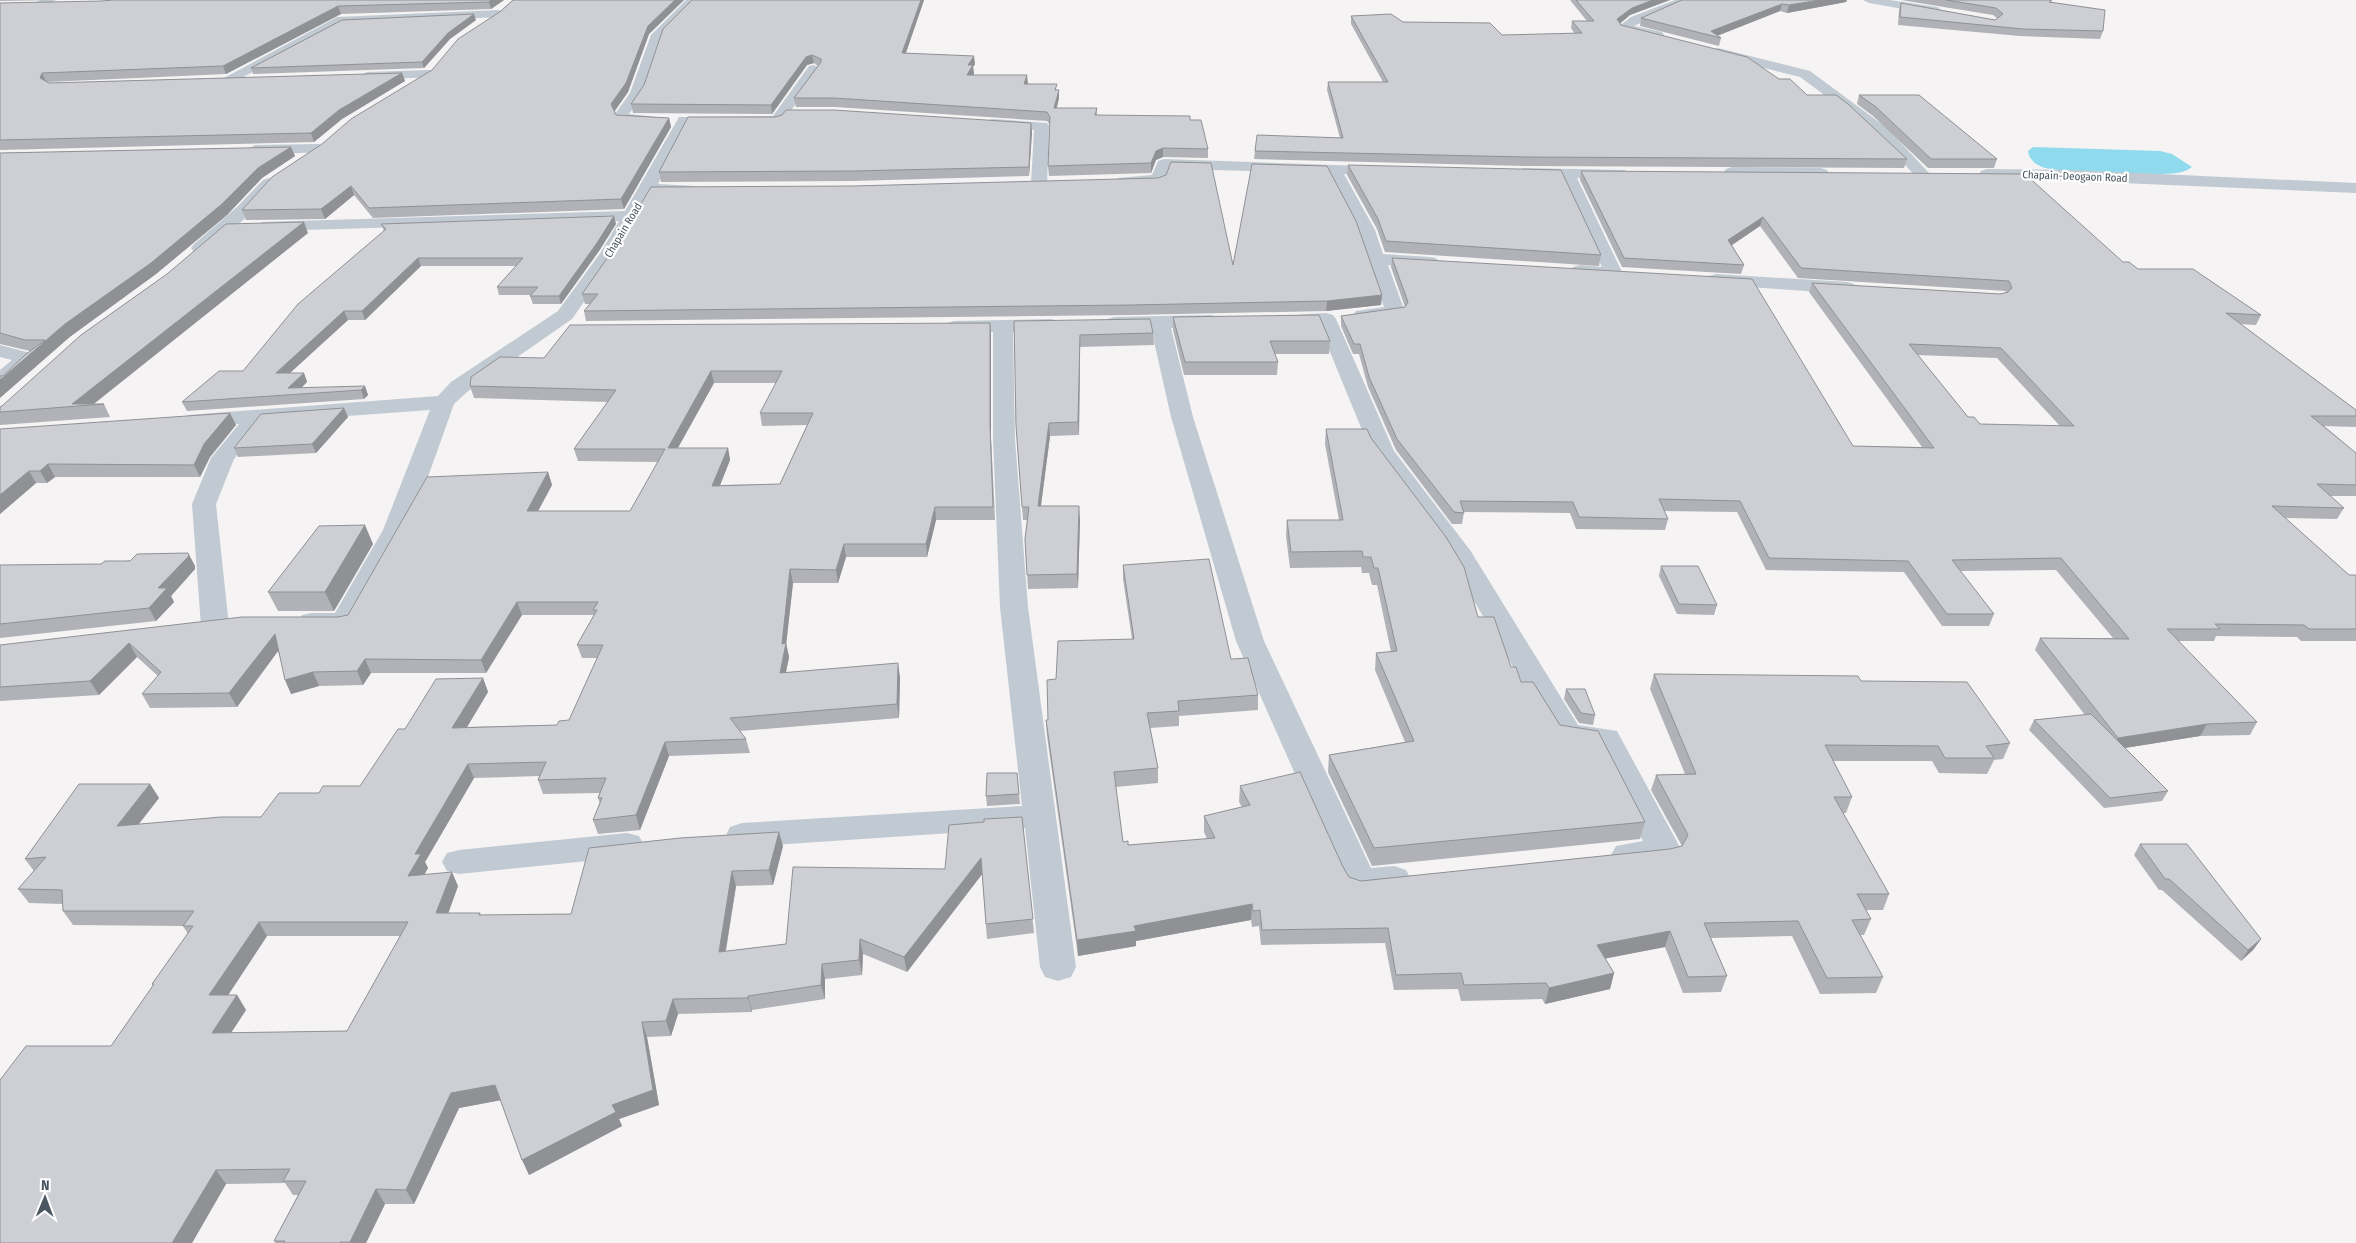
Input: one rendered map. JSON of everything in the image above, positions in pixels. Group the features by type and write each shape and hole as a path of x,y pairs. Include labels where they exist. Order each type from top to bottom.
{"street":[{"path":"50,0 30,6 64,5"},
{"path":"693,0 657,34 637,93 622,114 624,119 777,120 814,69"},
{"path":"1670,39 1624,27 1635,20 1685,0"},
{"path":"1869,0 1945,13"},
{"path":"229,78 341,20 504,9 470,34"},
{"path":"1705,49 1805,74 1882,131 1922,174"},
{"path":"350,76 433,69 406,89"},
{"path":"211,79 257,78"},
{"path":"781,113 799,113"},
{"path":"647,189 684,120"},
{"path":"977,122 1042,126 1039,184"},
{"path":"191,256 243,211 270,182 325,144 239,151"},
{"path":"1109,182 1158,180 1164,164 1400,170"},
{"path":"1263,320 1326,319 1395,312 1366,230 1334,169"},
{"path":"1506,173 1633,172"},
{"path":"1719,172 1834,173"},
{"path":"1567,173 1614,274"},
{"path":"1900,174 1942,174"},
{"name":"Chapain-Deogaon Road","path":"1971,174 2073,175 2356,188"},
{"path":"1020,184 1059,183"},
{"name":"Chapain Road","path":"444,402 459,386 548,329 566,315 609,253 647,189 706,189"},
{"path":"224,227 368,225 632,216"},
{"path":"1376,259 1446,263"},
{"path":"1565,270 1634,275"},
{"path":"1703,279 1870,289"},
{"path":"1326,319 1383,452 1457,550 1568,734 1606,738 1665,851 1606,857"},
{"path":"936,328 1235,321"},
{"path":"1160,322 1182,417 1250,641 1360,882 1419,876"},
{"path":"1003,326 1004,439 1014,607 1058,967"},
{"path":"548,329 577,329"},
{"path":"0,351 27,358 0,381"},
{"path":"178,421 444,402 396,530 344,621 287,621"},
{"path":"240,622 205,627 204,504 223,458 257,416"},
{"path":"713,837 1040,816"},
{"path":"459,862 654,842"}],"water":[{"path":"2033,147 2160,151 2172,154 2192,167 2182,172 2155,174 2088,173 2052,169 2042,167 2033,161 2028,151"}],"building":[{"path":"114,0 491,0 489,2 338,6 223,66 42,73 40,78 49,83 402,73 339,110 311,133 0,140 0,3"},
{"path":"513,0 675,0 648,26 626,83 611,104 616,115 669,118 621,199 369,208 351,186 321,209 242,210 272,177 322,144 351,119 432,70 458,39 501,11"},
{"path":"692,0 921,0 902,53 974,56 968,65 973,65 967,75 1027,75 1024,84 1057,84 1055,90 1059,90 1054,108 1097,108 1095,115 1190,116 1190,120 1201,120 1208,149 1163,148 1156,151 1151,163 1048,166 1050,117 1047,112 834,98 794,98 821,62 821,59 812,55 806,57 771,105 631,104 644,85 663,29"},
{"path":"1576,0 1653,0 1632,8 1617,19 1621,25 1747,57 1779,79 1790,79 1807,95 1836,95 1907,159 1526,157 1255,151 1257,135 1343,138 1328,82 1388,82 1351,16 1391,14 1403,22 1490,23 1502,35 1582,33 1572,21 1594,21"},
{"path":"1682,0 1820,0 1789,5 1782,4 1711,31 1721,38 1641,18"},
{"path":"1946,0 2052,0 2049,2 2105,10 2103,31 2023,29 1900,17 1901,3 1995,20 2003,14 1996,8"},
{"path":"474,14 448,33 422,62 251,68 342,20"},
{"path":"1859,95 1919,95 1997,159 1931,159 1876,107"},
{"path":"786,110 834,110 1031,123 1029,167 853,171 659,172 688,117 775,117 782,115"},
{"path":"291,147 258,168 222,204 151,263 65,324 0,380 0,376 3,376 25,355 45,340 25,340 0,333 0,153"},
{"path":"1171,162 1211,163 1233,265 1252,164 1327,166 1356,221 1382,295 1327,301 1131,305 584,311 598,294 582,294 617,244 651,187 853,186 1158,178 1166,175"},
{"path":"1348,165 1561,170 1601,255 1386,241 1378,219"},
{"path":"1581,171 2025,174 2123,262 2129,262 2138,269 2193,269 2261,315 2226,313 2356,410 2356,416 2311,416 2356,453 2356,485 2317,484 2344,508 2272,506 2349,575 2356,575 2356,629 2309,629 2304,625 2215,624 2220,629 2167,629 2257,722 2207,724 2118,738 2040,638 2129,639 2061,558 1952,560 1994,614 1947,614 1908,561 1769,558 1740,501 1659,499 1668,519 1579,517 1573,502 1460,501 1464,513 1454,512 1397,439 1369,377 1360,344 1354,344 1341,316 1405,307 1408,302 1392,258 1752,279 1853,446 1934,448 1812,283 2000,294 2008,292 2012,288 2009,281 1801,268 1763,217 1728,240 1744,265 1624,258","holes":["1909,344 2001,348 2074,426 1980,424 1974,417 1968,417"]},
{"path":"614,216 559,296 530,296 538,287 497,287 523,258 418,258 362,311 344,311 276,373 304,373 288,388 365,386 361,390 182,402 219,371 243,371 298,304 386,229 381,224"},
{"path":"304,222 72,404 104,404 0,412 0,407 81,335 167,274 226,224"},
{"path":"1319,315 1330,341 1270,341 1278,362 1185,362 1173,317"},
{"path":"1150,319 1153,333 1080,335 1078,422 1049,423 1038,506 1079,506 1077,574 1027,575 1025,539 1029,507 1022,507 1016,426 1014,321"},
{"path":"990,323 990,427 993,507 935,507 926,544 844,544 836,570 790,569 782,644 786,643 780,673 898,663 897,704 730,718 746,739 665,742 636,815 593,820 602,798 598,798 606,778 538,780 546,762 468,764 415,854 421,854 408,876 452,872 436,913 480,913 479,915 571,914 589,848 680,838 779,832 769,870 732,871 719,952 786,944 793,867 945,869 949,825 984,822 984,819 1022,817 1033,919 986,924 981,858 904,957 860,939 859,960 822,964 821,985 748,996 748,998 673,999 666,1021 642,1022 653,1090 612,1105 616,1112 522,1160 495,1085 451,1093 406,1190 376,1189 350,1242 284,1243 285,1241 274,1241 306,1181 283,1181 290,1169 216,1170 172,1243 0,1243 0,1080 26,1046 111,1046 193,926 183,926 194,911 63,911 62,890 18,889 46,857 25,859 79,784 150,784 117,826 221,817 261,817 279,793 319,793 323,786 360,786 398,729 405,729 436,679 483,678 452,728 557,725 559,721 569,720 603,645 577,645 597,610 593,610 598,602 517,602 481,660 365,659 357,671 313,672 285,680 275,634 229,693 142,694 161,672 129,643 90,681 0,687 0,645 242,617 338,617 348,615 427,477 548,472 527,511 630,511 665,449 574,449 616,390 470,386 471,377 500,357 544,358 570,325","holes":["711,371 782,371 760,413 813,413 780,484 712,486 728,448 668,448","259,922 408,922 347,1031 212,1033 237,995 209,995"]},
{"path":"344,408 312,444 234,448 261,414"},
{"path":"230,413 204,444 194,465 48,464 40,471 29,471 0,495 0,429"},
{"path":"1326,429 1367,429 1371,438 1446,537 1464,567 1478,617 1494,617 1511,667 1516,667 1521,682 1533,682 1560,725 1598,731 1645,822 1374,848 1329,755 1414,741 1376,653 1397,651 1378,568 1374,568 1371,557 1363,557 1362,551 1291,552 1287,520 1343,520"},
{"path":"365,525 325,592 268,592 319,526"},
{"path":"188,553 189,556 158,588 167,588 149,608 0,624 0,565 101,564 105,561 130,561 137,554"},
{"path":"1209,559 1231,659 1248,658 1258,695 1178,701 1179,711 1147,713 1158,768 1114,772 1123,842 1128,841 1128,845 1215,838 1204,816 1250,805 1240,786 1300,772 1343,867 1349,877 1361,881 1670,849 1682,846 1688,835 1656,775 1696,774 1654,674 1858,676 1861,681 1967,682 2010,743 1986,746 1994,758 1945,758 1938,746 1825,745 1852,797 1834,797 1889,894 1857,894 1871,919 1852,920 1883,977 1827,978 1798,921 1704,923 1727,976 1688,977 1670,931 1597,945 1614,973 1549,988 1546,983 1464,985 1461,973 1396,975 1388,928 1262,930 1260,910 1253,911 1252,904 1134,926 1136,931 1077,940 1046,720 1048,720 1047,680 1056,679 1058,641 1134,639 1123,565"},
{"path":"1661,566 1698,566 1717,605 1679,604"},
{"path":"1566,689 1585,689 1595,715 1581,713"},
{"path":"2091,714 2168,791 2110,798 2034,720"},
{"path":"987,773 1017,773 1019,794 986,796"},
{"path":"2140,844 2187,844 2261,939 2248,950 2169,879 2165,879"}]}
